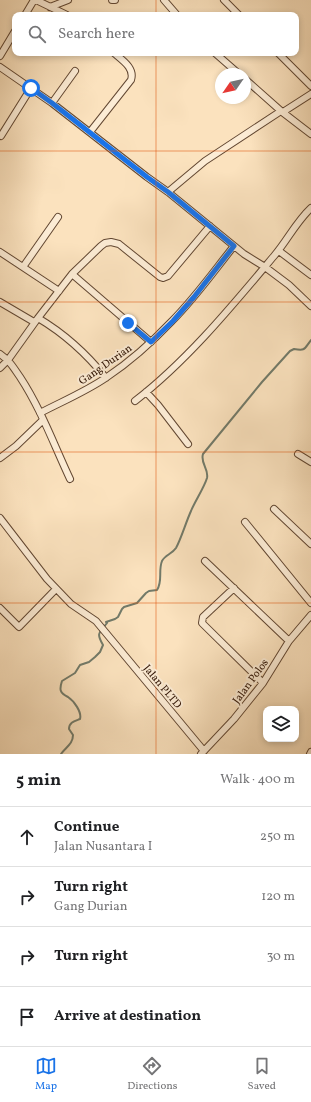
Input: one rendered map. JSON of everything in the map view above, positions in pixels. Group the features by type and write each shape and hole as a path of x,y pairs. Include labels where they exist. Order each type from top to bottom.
{"street":[{"path":"27,12 35,0 61,12"},
{"path":"50,7 68,0"},
{"path":"164,0 174,12"},
{"path":"224,0 236,12"},
{"path":"0,56 12,36"},
{"path":"90,132 131,80 132,75 130,69 117,56"},
{"path":"218,56 232,68"},
{"path":"281,56 311,86"},
{"path":"0,67 52,103 90,132 168,192 244,254 289,284 311,306"},
{"path":"52,103 75,71"},
{"path":"251,84 311,134"},
{"path":"1,136 31,88"},
{"path":"168,192 205,161 282,111 311,95"},
{"path":"135,400 173,368 224,316 279,250 301,218 311,208"},
{"path":"23,267 58,217"},
{"path":"0,368 8,360 36,320 72,274 100,246 111,242 119,244 163,278 168,276 210,226"},
{"name":"Gang Durian","path":"40,412 78,395 106,378 129,361 173,321 234,246"},
{"path":"279,250 311,275"},
{"path":"0,252 59,291"},
{"path":"72,274 151,342"},
{"path":"0,302 67,338 92,360 106,378"},
{"path":"0,354 8,360 25,385 40,412 70,479"},
{"path":"146,392 188,444"},
{"path":"0,458 16,446 43,420"},
{"path":"298,454 311,462"},
{"path":"274,509 311,544"},
{"path":"0,518 56,589 19,627 0,608"},
{"path":"245,522 311,604"},
{"path":"205,561 289,641"},
{"path":"234,588 203,617 202,623 263,683"},
{"name":"Jalan PLTD","path":"56,589 71,604 96,621 107,633 203,752"},
{"name":"Jalan Polos","path":"203,752 234,719 263,683 289,641 311,615"}],"waterway":[{"path":"61,754 71,743 73,738 73,735 69,729 70,725 80,719 80,713 75,704 61,691 62,681 75,673 80,665 89,662 100,652 103,645 99,633 107,623 106,622 118,617 124,607 137,603 149,591 157,590 160,583 160,568 162,561 176,548 189,515 207,478 207,472 202,457 203,454 262,382 290,351 294,349 304,349 311,340"}],"route":[{"path":"31,88 168,192 234,246 194,297 173,321 151,342 128,323"}]}
